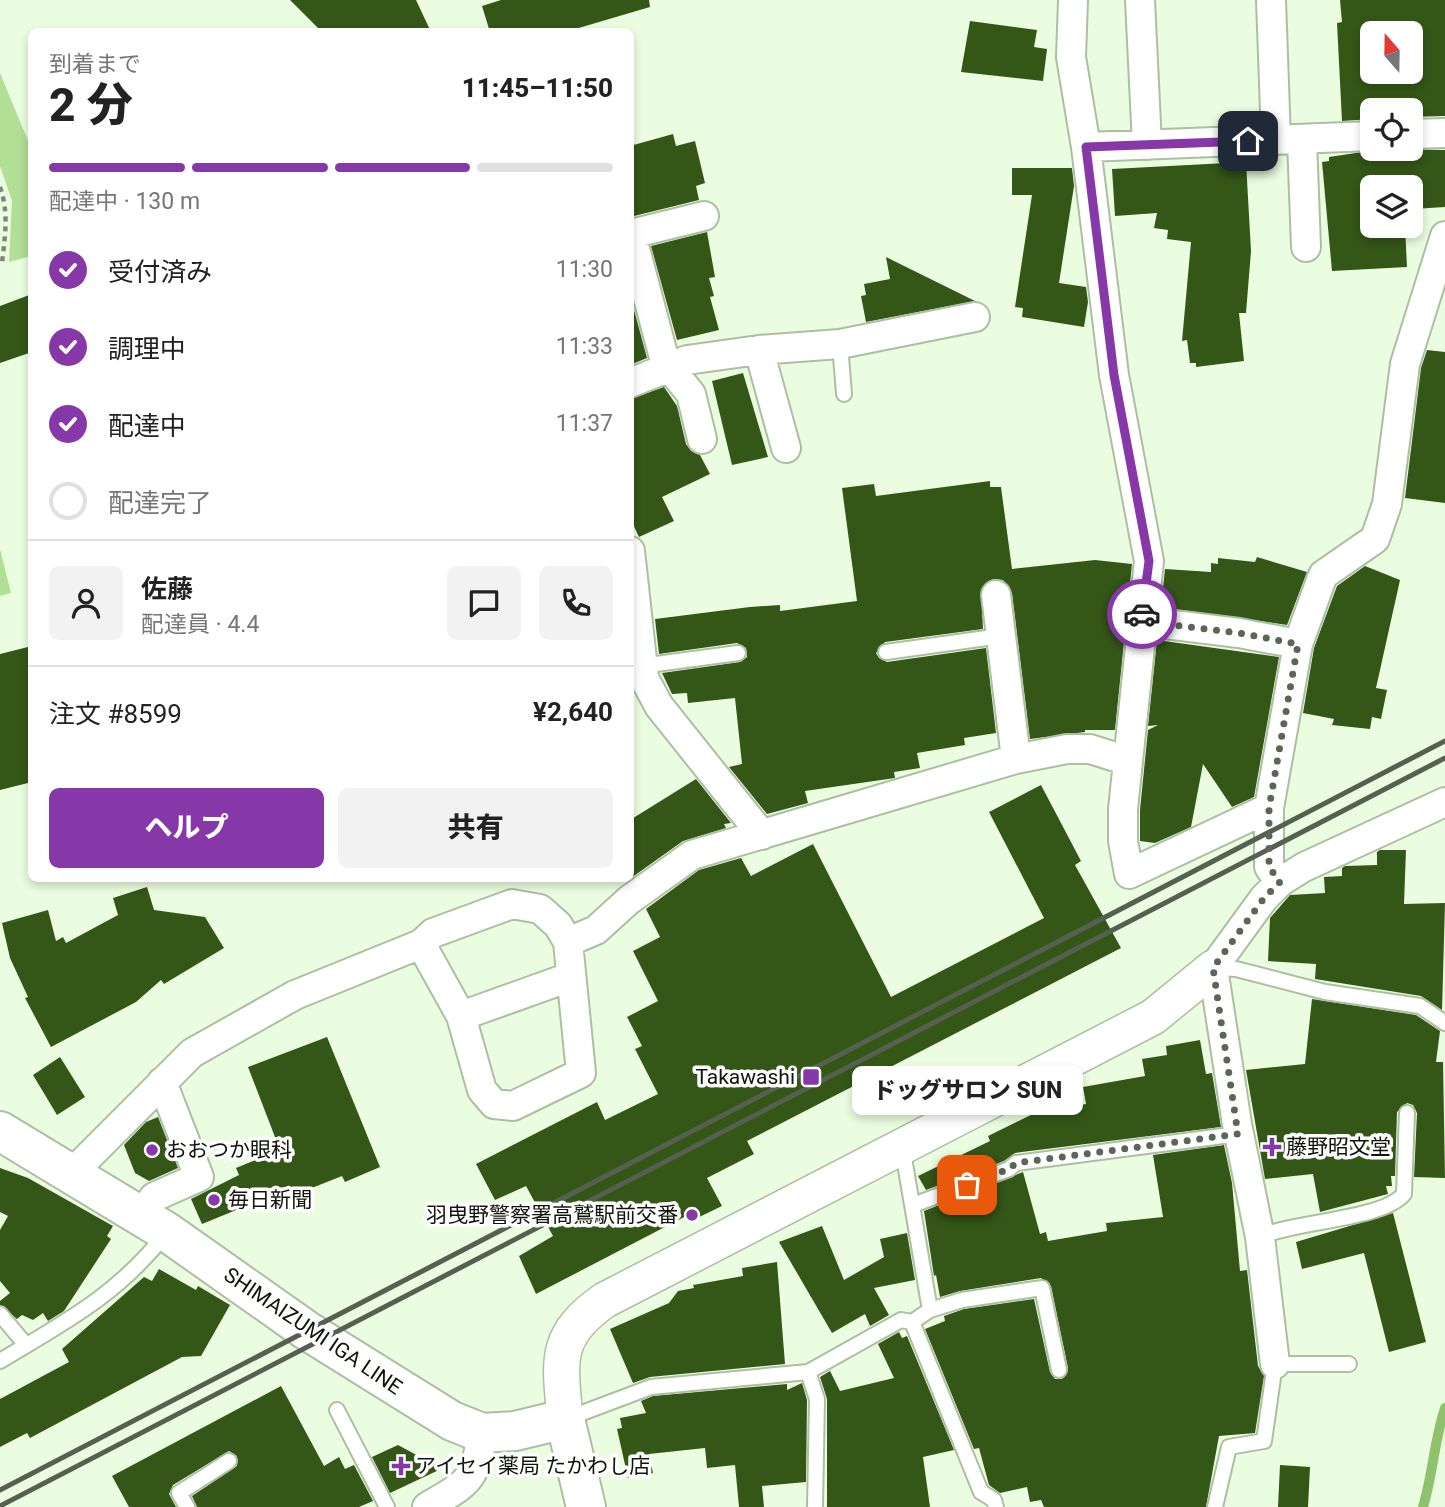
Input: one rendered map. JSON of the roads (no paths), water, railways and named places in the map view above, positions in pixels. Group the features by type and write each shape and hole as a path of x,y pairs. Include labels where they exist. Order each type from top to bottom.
{"main road":[{"name":"SHIMAIZUMI IGA LINE","path":"0,1131 153,1224 373,1373 452,1421 482,1433 515,1431 565,1419"},
{"path":"565,1419 586,1507"}],"street":[{"path":"1073,0 1071,57 1086,147 1114,375 1149,561 1128,761 1123,841 1129,874 1269,808"},
{"path":"1140,0 1147,145"},
{"path":"1272,0 1289,140 1306,247"},
{"path":"1423,134 1445,133"},
{"path":"1086,147 1360,137"},
{"path":"634,233 704,216"},
{"path":"1280,882 1269,867 1269,808 1298,644 1323,575 1375,539 1387,504 1405,364 1445,236"},
{"path":"634,248 669,367 691,394 702,439"},
{"path":"634,381 687,360 840,344 975,317"},
{"path":"759,351 786,448"},
{"path":"634,593 644,678 659,705 762,835"},
{"path":"996,595 1016,759"},
{"path":"1141,621 1239,633 1298,644"},
{"path":"568,942 596,930 629,900 692,855 1016,759 1067,749 1090,749 1128,761"},
{"path":"565,1419 560,1366 568,1334 581,1316 605,1300 1153,1017 1213,968 1264,898 1280,882 1304,867 1445,802"},
{"path":"71,1174 192,1053 295,995 421,944 433,933 512,904 541,909 558,925 568,942 580,1073 513,1106 494,1104 482,1090 461,1016 421,944"},
{"path":"1213,968 1238,1134 1260,1237 1275,1364"},
{"path":"461,1016 570,977"},
{"path":"153,1224 154,1197 199,1177 162,1082"},
{"path":"427,1507 463,1486 477,1468 482,1433"}],"lane":[{"path":"840,344 844,394"},
{"path":"886,652 1001,636"},
{"path":"641,666 738,653"},
{"path":"1213,968 1236,969 1325,992 1420,1006 1445,1023"},
{"path":"1260,1237 1273,1231 1348,1217 1398,1202 1404,1194 1407,1113"},
{"path":"914,1205 1009,1169 1016,1163 1238,1134"},
{"path":"902,1145 930,1310"},
{"path":"0,1361 92,1307 151,1253 153,1224"},
{"path":"565,1419 651,1387 808,1371 901,1320 912,1322 930,1310 962,1300 1042,1288 1059,1370"},
{"path":"0,1314 26,1345"},
{"path":"912,1322 981,1492 994,1500 996,1507"},
{"path":"1215,1507 1229,1447 1264,1441 1275,1364 1349,1364"},
{"path":"808,1371 817,1399 815,1507"},
{"path":"337,1410 387,1507"},
{"path":"187,1507 179,1493 229,1461"}],"waterway":[{"path":"1423,1507 1445,1408"}],"railway":[{"path":"0,1490 1445,741"},
{"path":"0,1506 1445,758"}],"place":[{"name":"Takawashi","path":"811,1077"},
{"name":"藤野昭文堂","path":"1272,1147"},
{"name":"おおつか眼科","path":"152,1150"},
{"name":"ドッグサロン SUN","path":"967,1185"},
{"name":"毎日新聞","path":"214,1200"},
{"name":"羽曳野警察署高鷲駅前交番","path":"692,1215"},
{"name":"アイセイ薬局 たかわし店","path":"401,1466"}]}
